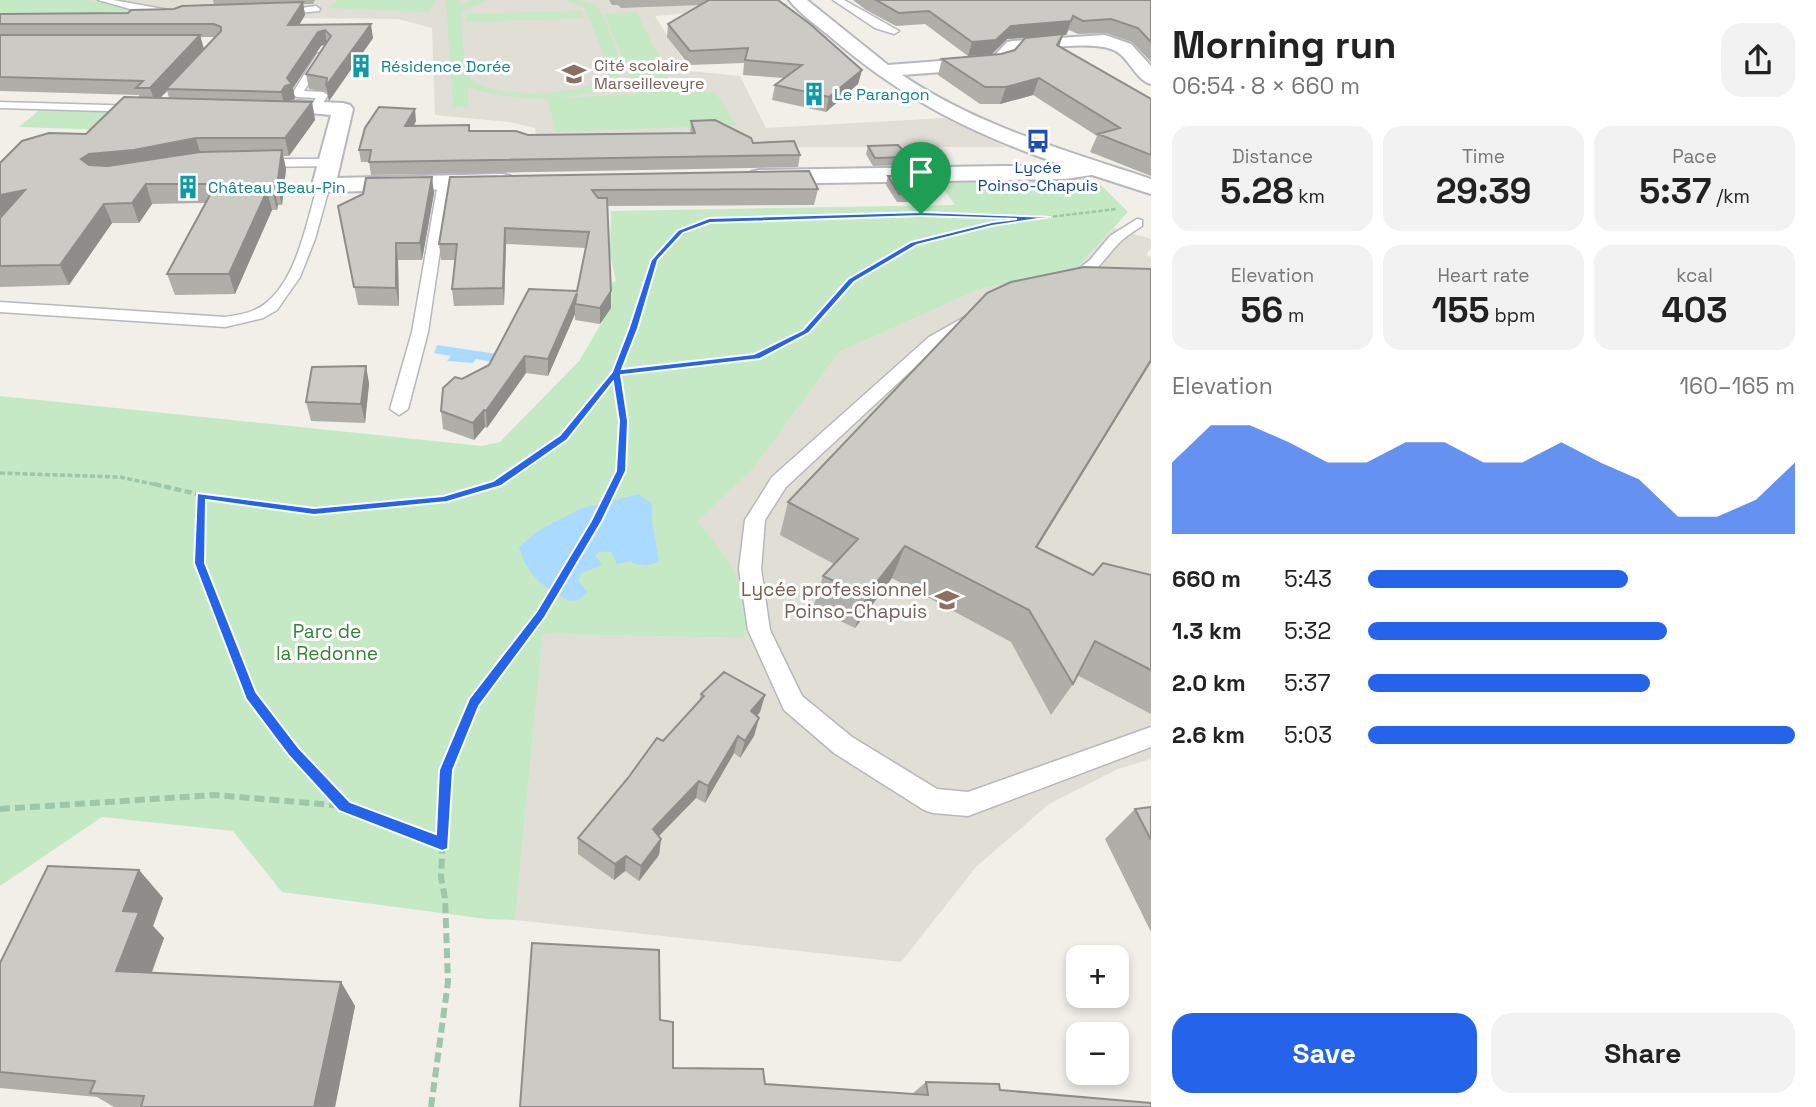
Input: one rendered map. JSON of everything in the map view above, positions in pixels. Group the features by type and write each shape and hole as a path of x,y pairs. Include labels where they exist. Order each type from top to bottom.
{"street":[{"path":"797,0 884,71 927,100 966,120 1151,196"},
{"path":"884,71 995,62 1013,46 1095,39 1125,48 1151,78"},
{"path":"296,109 343,109 326,174 444,183 527,181"},
{"path":"734,177 1087,169 1151,187"}],"lane":[{"path":"102,0 141,9 181,12"},
{"path":"837,0 849,5 880,27 894,31"},
{"path":"261,13 316,9"},
{"path":"296,109 323,95 297,94 326,49"},
{"path":"0,99 148,106 0,105"},
{"path":"0,307 225,322 258,315 285,295 306,243 326,174 240,163"},
{"path":"399,409 420,332 444,183"},
{"path":"1047,293 1056,293 1095,263 1115,239 1141,218"},
{"path":"993,308 969,318 935,340 779,482 755,520 750,569 760,630 793,703 843,745 933,801 968,804 1148,737"}],"path":[{"path":"0,473 120,477 201,495 314,511 443,499 497,484 563,437 616,373 634,328 654,260 681,232 709,221 921,214 1141,218"},
{"path":"616,373 756,357 806,331 851,281 914,244 992,224 1047,217"},
{"path":"431,1107 449,982 445,898 441,877 446,770 474,703 541,614 596,521 621,471 624,421 616,373"},
{"path":"201,495 200,563 251,695 294,752 345,806"},
{"path":"0,809 215,795 345,806 442,844"}],"shaded area":[{"name":"Cité scolaire Marseilleveyre","path":"0,0 743,0 786,3 788,5 655,16 690,71 740,76 766,128 944,118 1006,147 764,147 713,131 536,135 535,128 509,122 435,115 432,28 398,19 174,17"},
{"name":"Lycée professionnel Poinso-Chapuis","path":"1114,228 1151,239 1151,248 1146,255 1151,257 1151,759 1118,769 1049,804 976,867 901,962 515,920 543,634 743,638 698,521 754,468 839,352 980,289 1024,280 1065,281"}],"green space":[{"path":"0,0 88,0 129,10 175,15 0,19"},
{"path":"338,0 436,0 428,12 329,8"},
{"path":"446,0 460,0 460,5 473,0 487,0 461,12 465,75 483,86 501,91 554,92 589,85 601,78 609,68 585,8 566,0 579,0 597,7 617,52 618,76 605,86 568,97 502,96 468,87 468,107 453,107"},
{"path":"582,11 584,18 466,22 466,14"},
{"path":"636,12 677,93 715,92 736,125 556,132 547,99 638,94 604,14"},
{"path":"42,108 130,111 109,130 19,127"},
{"name":"Parc de la Redonne","path":"1085,179 1098,182 1128,212 1065,281 1024,280 980,289 839,352 754,468 698,521 728,561 741,588 746,620 743,638 543,634 515,920 487,919 282,892 233,831 102,817 0,886 0,396 482,446 500,442 579,361 611,307 612,283 616,281 610,254 611,211 955,205 939,183"}],"water":[{"path":"437,345 497,354 492,362 476,359 473,363 447,361 451,356 434,353"},
{"path":"639,494 652,504 659,561 645,566 630,561 617,564 611,552 598,552 596,556 602,565 581,573 578,581 587,591 581,599 570,601 545,586 527,566 519,547 538,531 582,508"}],"building":[{"path":"709,0 778,0 862,70 829,97 775,85 802,65 745,60 748,48 690,51 668,24"},
{"path":"876,0 1151,0 1151,42 1138,28 1111,19 1083,21 1073,16 1071,21 1011,26 996,40 972,42 929,11 899,13"},
{"path":"303,2 288,25 371,24 326,86 327,78 306,74 331,36 325,30 318,32 287,78 292,84 285,86 281,92 166,89 221,31 221,27 214,24 0,24 0,14 128,13 131,10 174,9 182,6"},
{"path":"1063,34 1057,45 1151,99 1151,155 1098,134 1120,128 1039,78 1006,87 985,87 942,59 1001,54 1015,50 1025,38"},
{"path":"0,35 200,35 150,88 136,88 143,81 0,77"},
{"path":"124,97 312,102 285,138 196,138 134,150 89,154 81,159 89,165 108,166 200,152 282,150 277,186 273,185 272,190 267,191 229,274 167,274 216,184 146,184 132,203 104,204 60,265 0,266 0,218 25,190 0,195 0,163 22,141 49,133 86,134"},
{"path":"379,107 415,109 405,126 469,125 469,131 516,131 528,135 695,133 691,121 715,120 751,138 753,143 794,141 800,155 369,162 371,150 359,150 365,128"},
{"path":"898,145 909,157 875,158 868,146"},
{"path":"809,171 818,189 592,190 598,198 607,198 611,291 600,308 575,304 577,293 548,359 525,356 486,411 473,423 441,411 443,388 455,377 462,379 489,365 529,289 577,291 589,232 505,228 503,288 452,289 457,244 439,244 450,177"},
{"path":"888,176 926,176 937,188 931,188 935,193 899,194"},
{"path":"432,177 420,243 396,243 396,288 354,287 338,206 363,194 366,178"},
{"path":"1084,267 1151,269 1151,360 1036,547 1093,575 1103,563 1151,575 1151,670 1095,641 1073,684 1029,610 905,546 866,596 823,576 858,539 788,502 987,293 1011,282"},
{"path":"366,366 361,404 306,402 312,367"},
{"path":"724,672 765,695 751,711 759,718 745,741 738,736 708,786 699,781 653,829 661,839 641,866 626,856 615,864 578,838 657,738 663,741 704,696 701,694"},
{"path":"1151,807 1151,840 1135,809"},
{"path":"48,866 139,870 123,911 139,912 116,971 341,982 314,1107 141,1107 144,1096 90,1093 95,1081 0,1072 0,963"},
{"path":"532,943 659,950 660,1020 673,1022 673,1068 763,1069 765,1084 928,1095 926,1082 999,1084 1000,1090 1151,1103 1151,1107 520,1107"}],"place":[{"name":"Résidence Dorée","path":"361,66"},
{"name":"Cité scolaire Marseilleveyre","path":"574,74"},
{"name":"Le Parangon","path":"814,94"},
{"name":"Lycée Poinso-Chapuis","path":"1038,141"},
{"name":"Château Beau-Pin","path":"188,187"},
{"name":"Lycée professionnel Poinso-Chapuis","path":"947,600"}],"route":[{"path":"921,214 709,221 681,232 654,260 634,328 616,373 563,437 497,484 443,499 314,511 201,495 200,563 251,695 294,752 345,806 442,844 446,770 474,703 541,614 596,521 621,471 624,421 616,373 756,357 806,331 851,281 914,244 992,224 1047,217 921,214"}]}
